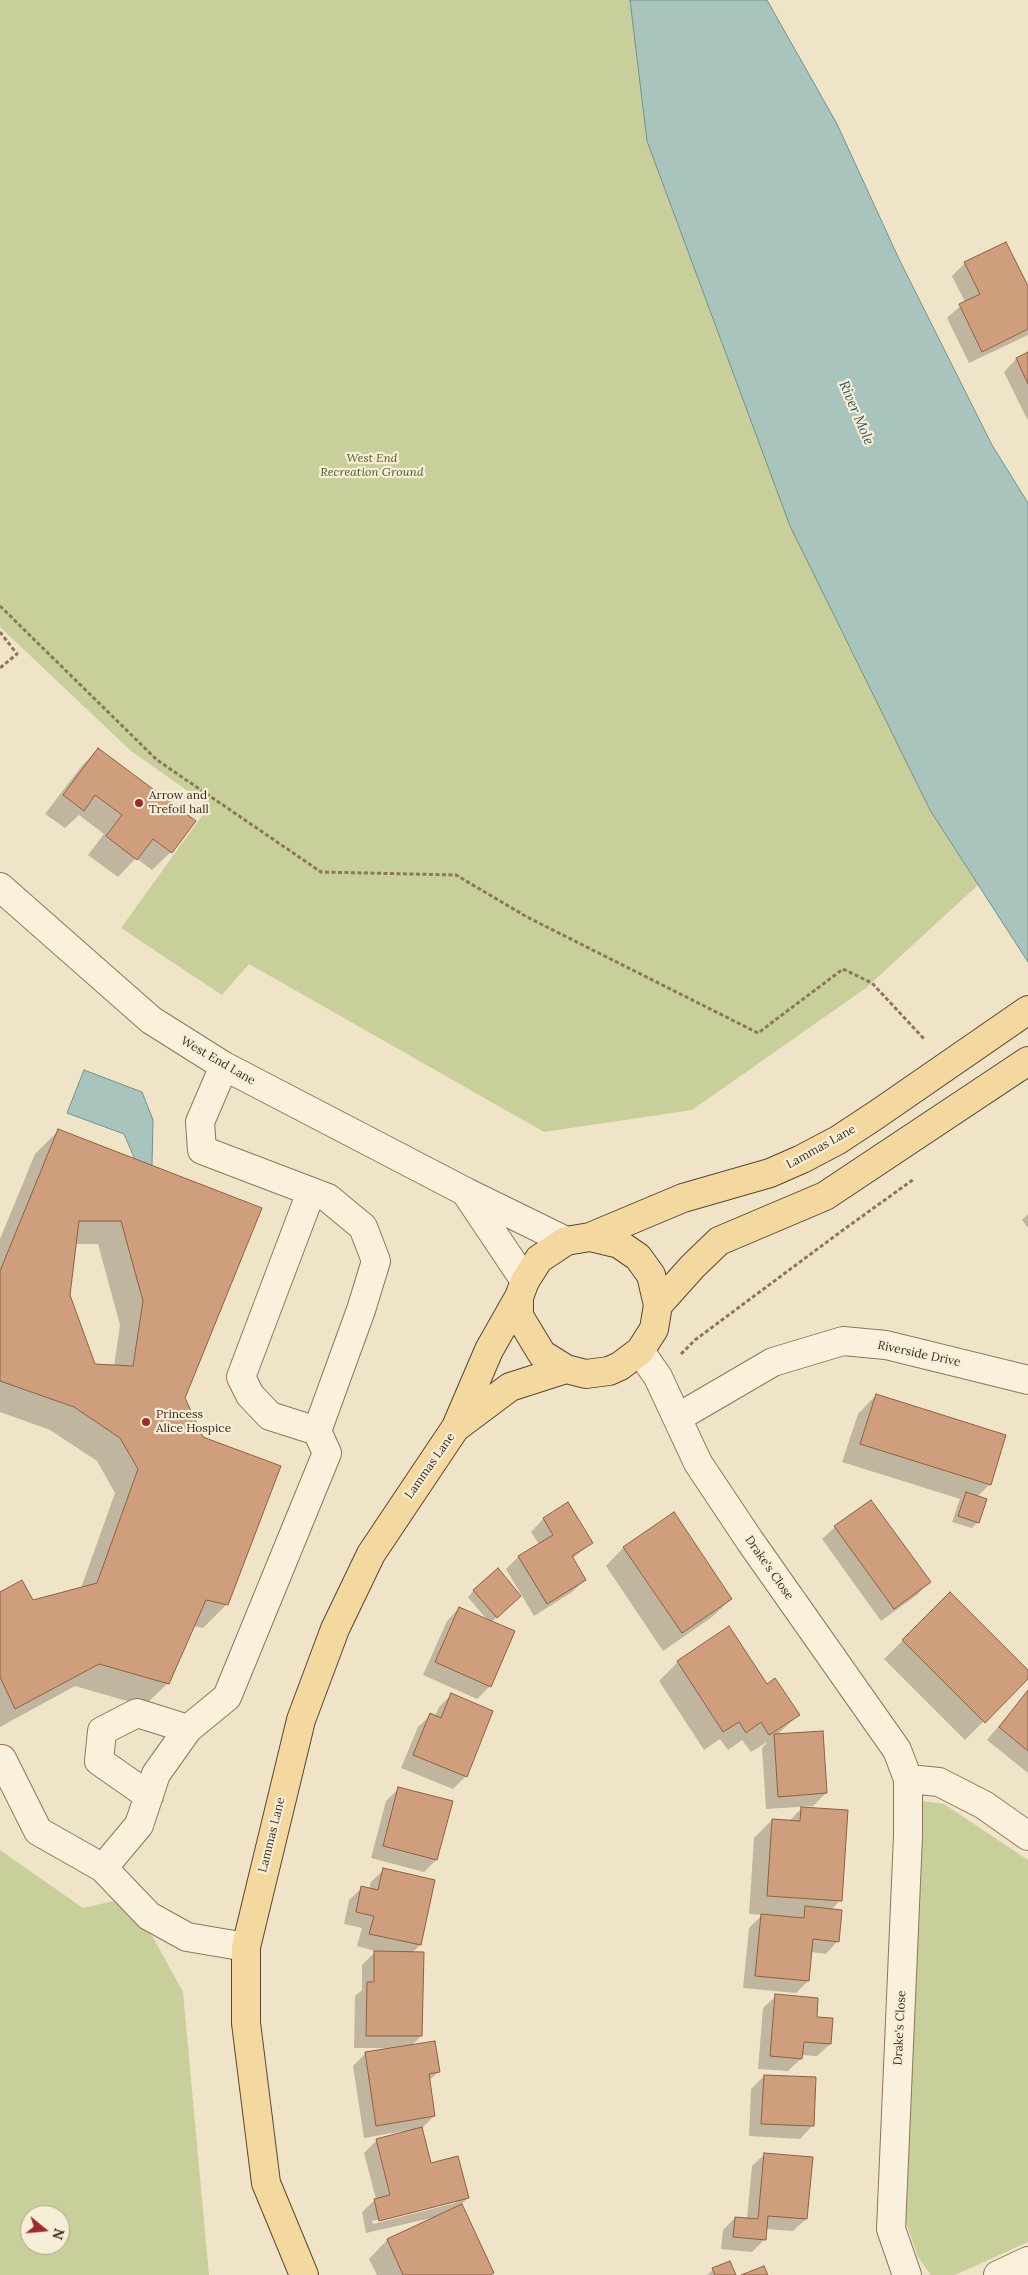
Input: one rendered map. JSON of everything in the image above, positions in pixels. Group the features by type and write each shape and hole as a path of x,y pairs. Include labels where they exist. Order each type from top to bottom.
{"main road":[{"name":"Lammas Lane","path":"578,1239 683,1198 754,1178 802,1159 838,1140 1028,1010"},
{"path":"658,1305 693,1266 719,1241 825,1196 1028,1061"},
{"path":"578,1239 619,1244 638,1257 651,1275 658,1305 654,1328 640,1352 609,1371 586,1374 566,1369 542,1354 519,1316 522,1289 539,1259 578,1239"},
{"name":"Lammas Lane","path":"304,2275 266,2183 246,2023 246,1947 301,1720 335,1629 371,1554 456,1427 489,1350 522,1289"},
{"name":"Lammas Lane","path":"456,1427 510,1386 566,1369"}],"street":[{"name":"West End Lane","path":"0,888 151,1020 224,1066 466,1192 578,1239"},
{"path":"103,1868 139,1825 156,1774 188,1729 227,1697 327,1453 318,1431 361,1310 376,1261 363,1227 328,1198 202,1150 200,1122 224,1066"},
{"path":"311,1192 241,1377 250,1395 270,1416 318,1431"},
{"name":"West End Lane","path":"466,1192 522,1289"},
{"name":"Riverside Drive","path":"677,1418 773,1362 843,1341 886,1345 1028,1380"},
{"name":"Drake's Close","path":"640,1352 658,1378 698,1463 739,1525 897,1750 908,1779 908,1836 891,2229 907,2275"},
{"path":"149,1796 99,1761 102,1731 137,1713 188,1729"},
{"path":"2,1758 38,1832 103,1868 149,1916 187,1936 246,1947"},
{"path":"908,1779 939,1782 984,1805 1028,1836"},
{"path":"998,2275 1028,2261"}],"path":[{"path":"0,606 157,760 321,872 456,875 526,919 758,1033 843,969 872,982 948,1065"},
{"path":"0,632 17,654 0,668"},
{"path":"658,1378 696,1340 843,1230 915,1179"}],"green space":[{"name":"West End Recreation Ground","path":"0,0 630,0 647,141 790,525 930,810 978,885 866,988 692,1110 544,1132 249,964 222,995 121,928 209,806 131,751 0,627"},
{"path":"922,1801 944,1804 1028,1860 1028,2242 955,2275 931,2275 918,2257 906,2222"},
{"path":"0,1850 83,1908 131,1897 183,1992 209,2275 0,2275"}],"water":[{"name":"River Mole","path":"630,0 767,0 837,124 899,259 992,445 1028,503 1028,962 930,810 790,526 647,141"},
{"path":"84,1070 142,1092 153,1120 152,1166 137,1164 124,1134 67,1113"}],"building":[{"path":"1006,242 1028,286 1028,329 982,352 959,304 980,294 964,262"},
{"path":"1028,352 1028,384 1016,358"},
{"name":"Arrow and Trefoil hall","path":"98,748 196,821 172,853 153,839 137,860 106,836 122,815 95,795 84,811 63,795"},
{"name":"Princess Alice Hospice","path":"58,1129 262,1208 185,1398 203,1437 281,1466 228,1605 206,1600 169,1684 99,1664 15,1709 0,1677 0,1592 22,1580 33,1600 97,1583 138,1469 120,1438 74,1407 0,1381 0,1271","holes":["79,1221 121,1221 143,1301 133,1366 95,1364 70,1295"]},
{"path":"876,1394 1006,1435 991,1485 860,1444"},
{"path":"966,1492 987,1499 979,1523 958,1516"},
{"path":"871,1500 931,1582 894,1609 834,1526"},
{"path":"568,1502 593,1543 572,1556 586,1580 547,1604 518,1556 553,1535 543,1518"},
{"path":"674,1512 732,1599 682,1633 623,1547"},
{"path":"498,1568 521,1596 497,1618 473,1590"},
{"path":"950,1592 1028,1670 1028,1679 985,1723 902,1640"},
{"path":"459,1607 515,1631 491,1687 435,1662"},
{"path":"729,1626 767,1684 775,1678 800,1715 769,1735 761,1722 746,1733 739,1722 723,1732 677,1661"},
{"path":"1028,1690 1028,1751 999,1727"},
{"path":"451,1693 493,1711 467,1777 413,1755 430,1713 441,1718"},
{"path":"823,1731 827,1793 778,1797 774,1734"},
{"path":"398,1787 453,1801 437,1860 383,1846"},
{"path":"801,1807 848,1810 842,1901 767,1896 772,1819 800,1821"},
{"path":"383,1868 435,1880 421,1945 369,1934 374,1916 356,1912 361,1886 378,1890"},
{"path":"805,1906 842,1910 839,1942 813,1939 809,1981 755,1976 761,1914 804,1918"},
{"path":"374,1951 424,1952 422,2036 366,2036 367,1982 374,1982"},
{"path":"775,1994 818,1998 817,2017 833,2018 831,2044 804,2042 802,2059 770,2056"},
{"path":"435,2041 440,2072 429,2074 435,2116 376,2126 365,2052"},
{"path":"764,2075 816,2077 814,2126 761,2124"},
{"path":"422,2127 431,2163 458,2156 469,2198 379,2221 374,2199 390,2195 376,2139"},
{"path":"764,2153 813,2157 807,2219 768,2216 766,2240 733,2237 735,2217 758,2219"},
{"path":"462,2204 494,2273 490,2275 403,2275 387,2239"},
{"path":"730,2261 736,2275 715,2275 712,2268"},
{"path":"764,2266 768,2275 741,2275"}],"place":[{"name":"Arrow and Trefoil hall","path":"139,803"},
{"name":"Princess Alice Hospice","path":"146,1422"}]}
